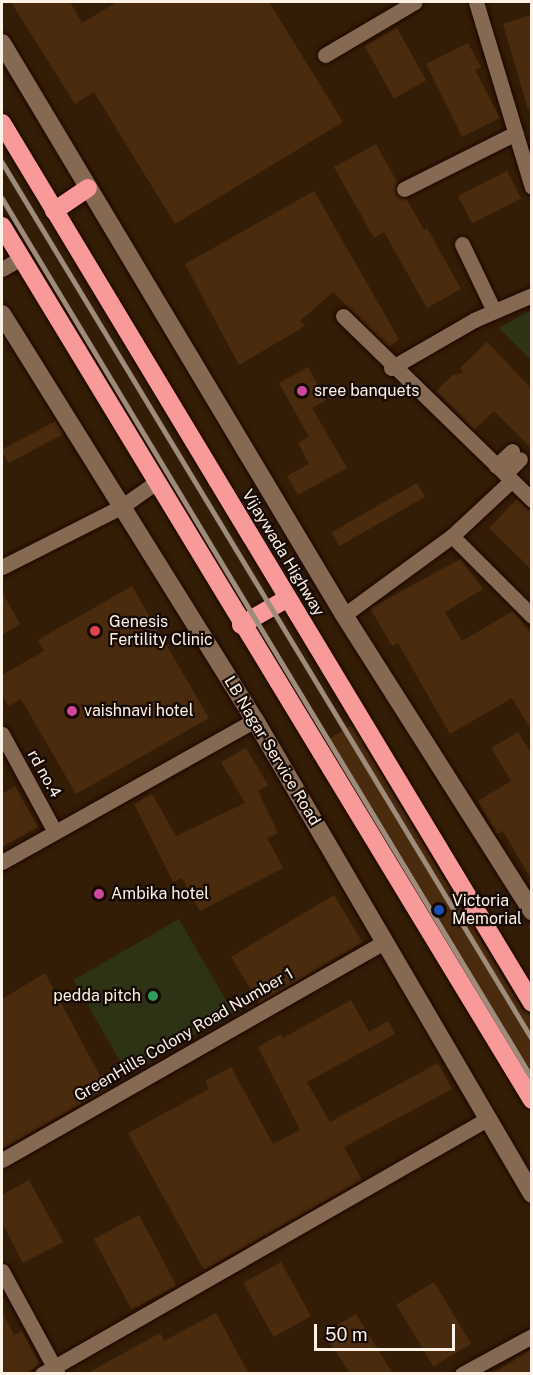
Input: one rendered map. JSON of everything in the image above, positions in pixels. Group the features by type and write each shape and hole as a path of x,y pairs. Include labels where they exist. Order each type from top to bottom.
{"highway":[{"name":"Vijaywada Highway","path":"2,123 531,1003"},
{"path":"54,211 88,188"},
{"path":"2,226 155,483 531,1100"},
{"path":"242,625 288,598"}],"street":[{"path":"325,55 415,2"},
{"path":"476,2 531,187"},
{"path":"2,43 344,615 531,911"},
{"path":"404,189 516,133"},
{"path":"462,244 494,311"},
{"path":"2,269 21,258"},
{"path":"391,368 494,311 531,296"},
{"name":"LB Nagar Service Road","path":"2,314 255,720 489,1118 531,1194"},
{"path":"343,316 391,368 531,500"},
{"path":"344,615 452,536 504,474 516,455"},
{"path":"2,567 122,507 155,483"},
{"path":"452,536 531,616"},
{"path":"2,862 255,720"},
{"name":"rd no.4","path":"2,734 55,832"},
{"name":"GreenHills Colony Road Number 1","path":"2,1160 384,942"},
{"path":"2,1271 51,1371 489,1118"},
{"path":"462,1374 531,1336"}],"green space":[{"path":"531,310 531,360 499,328"},
{"name":"pedda pitch","path":"179,919 233,1013 127,1074 73,980"}],"building":[{"path":"11,2 70,2 82,23 117,2 269,2 343,122 175,224 94,92 75,104"},
{"path":"531,15 531,108 528,109 503,24"},
{"path":"397,28 426,80 394,98 365,46"},
{"path":"468,43 481,67 475,70 500,118 462,137 426,64"},
{"path":"376,144 397,182 396,194 406,198 424,230 427,228 461,289 427,308 384,232 374,238 334,167"},
{"path":"507,171 521,199 472,224 458,196"},
{"path":"314,191 399,339 389,348 333,292 300,321 305,326 239,365 185,264"},
{"path":"487,342 531,388 531,448 494,411 474,430 436,391 453,375 463,373 460,368"},
{"path":"308,367 326,400 312,408 347,468 298,495 287,476 309,464 298,443 309,437 279,383"},
{"path":"56,421 63,434 8,463 2,450"},
{"path":"417,483 425,497 339,546 331,532"},
{"path":"517,499 531,512 531,569 489,528"},
{"path":"461,559 483,589 445,612 462,641 513,611 531,633 531,730 512,698 450,734 398,643 392,646 370,608"},
{"path":"132,586 209,718 76,794 21,699 8,706 2,695 2,675 44,651 38,640"},
{"path":"2,592 20,624 2,635"},
{"path":"352,725 522,1009 531,1014 531,1077 327,740"},
{"path":"518,732 531,753 531,879 503,831 497,834 478,801 511,781 491,748"},
{"path":"246,748 268,785 258,791 278,833 267,838 283,868 200,911 182,878 173,882 134,804 152,794 176,836 245,803 221,762"},
{"path":"15,786 38,827 2,847 2,794"},
{"path":"334,895 362,942 259,1004 231,957"},
{"path":"45,973 107,1089 2,1149 2,999"},
{"path":"351,1000 369,1032 388,1021 395,1034 307,1082 330,1122 438,1063 452,1089 344,1147 362,1180 204,1270 128,1133 209,1089 205,1081 231,1067 273,1144 300,1130 258,1047 281,1034 283,1038"},
{"path":"29,1180 63,1242 23,1263 2,1223 2,1195"},
{"path":"139,1215 177,1286 132,1310 94,1239"},
{"path":"281,1262 311,1316 273,1337 243,1283"},
{"path":"434,1282 471,1344 433,1366 396,1305"},
{"path":"2,1312 14,1335 22,1331 40,1364 25,1374 5,1374 2,1367"},
{"path":"216,1313 249,1374 86,1374 160,1333 164,1341"},
{"path":"356,1314 393,1374 350,1374 324,1333"},
{"path":"531,1349 531,1374 492,1374"}],"railway":[{"path":"2,162 532,1039"},
{"path":"2,198 532,1078"}],"place":[{"name":"sree banquets","path":"302,391"},
{"name":"Genesis Fertility Clinic","path":"95,631"},
{"name":"vaishnavi hotel","path":"72,711"},
{"name":"Ambika hotel","path":"99,894"},
{"name":"Victoria Memorial","path":"439,910"},
{"name":"pedda pitch","path":"153,996"}]}
